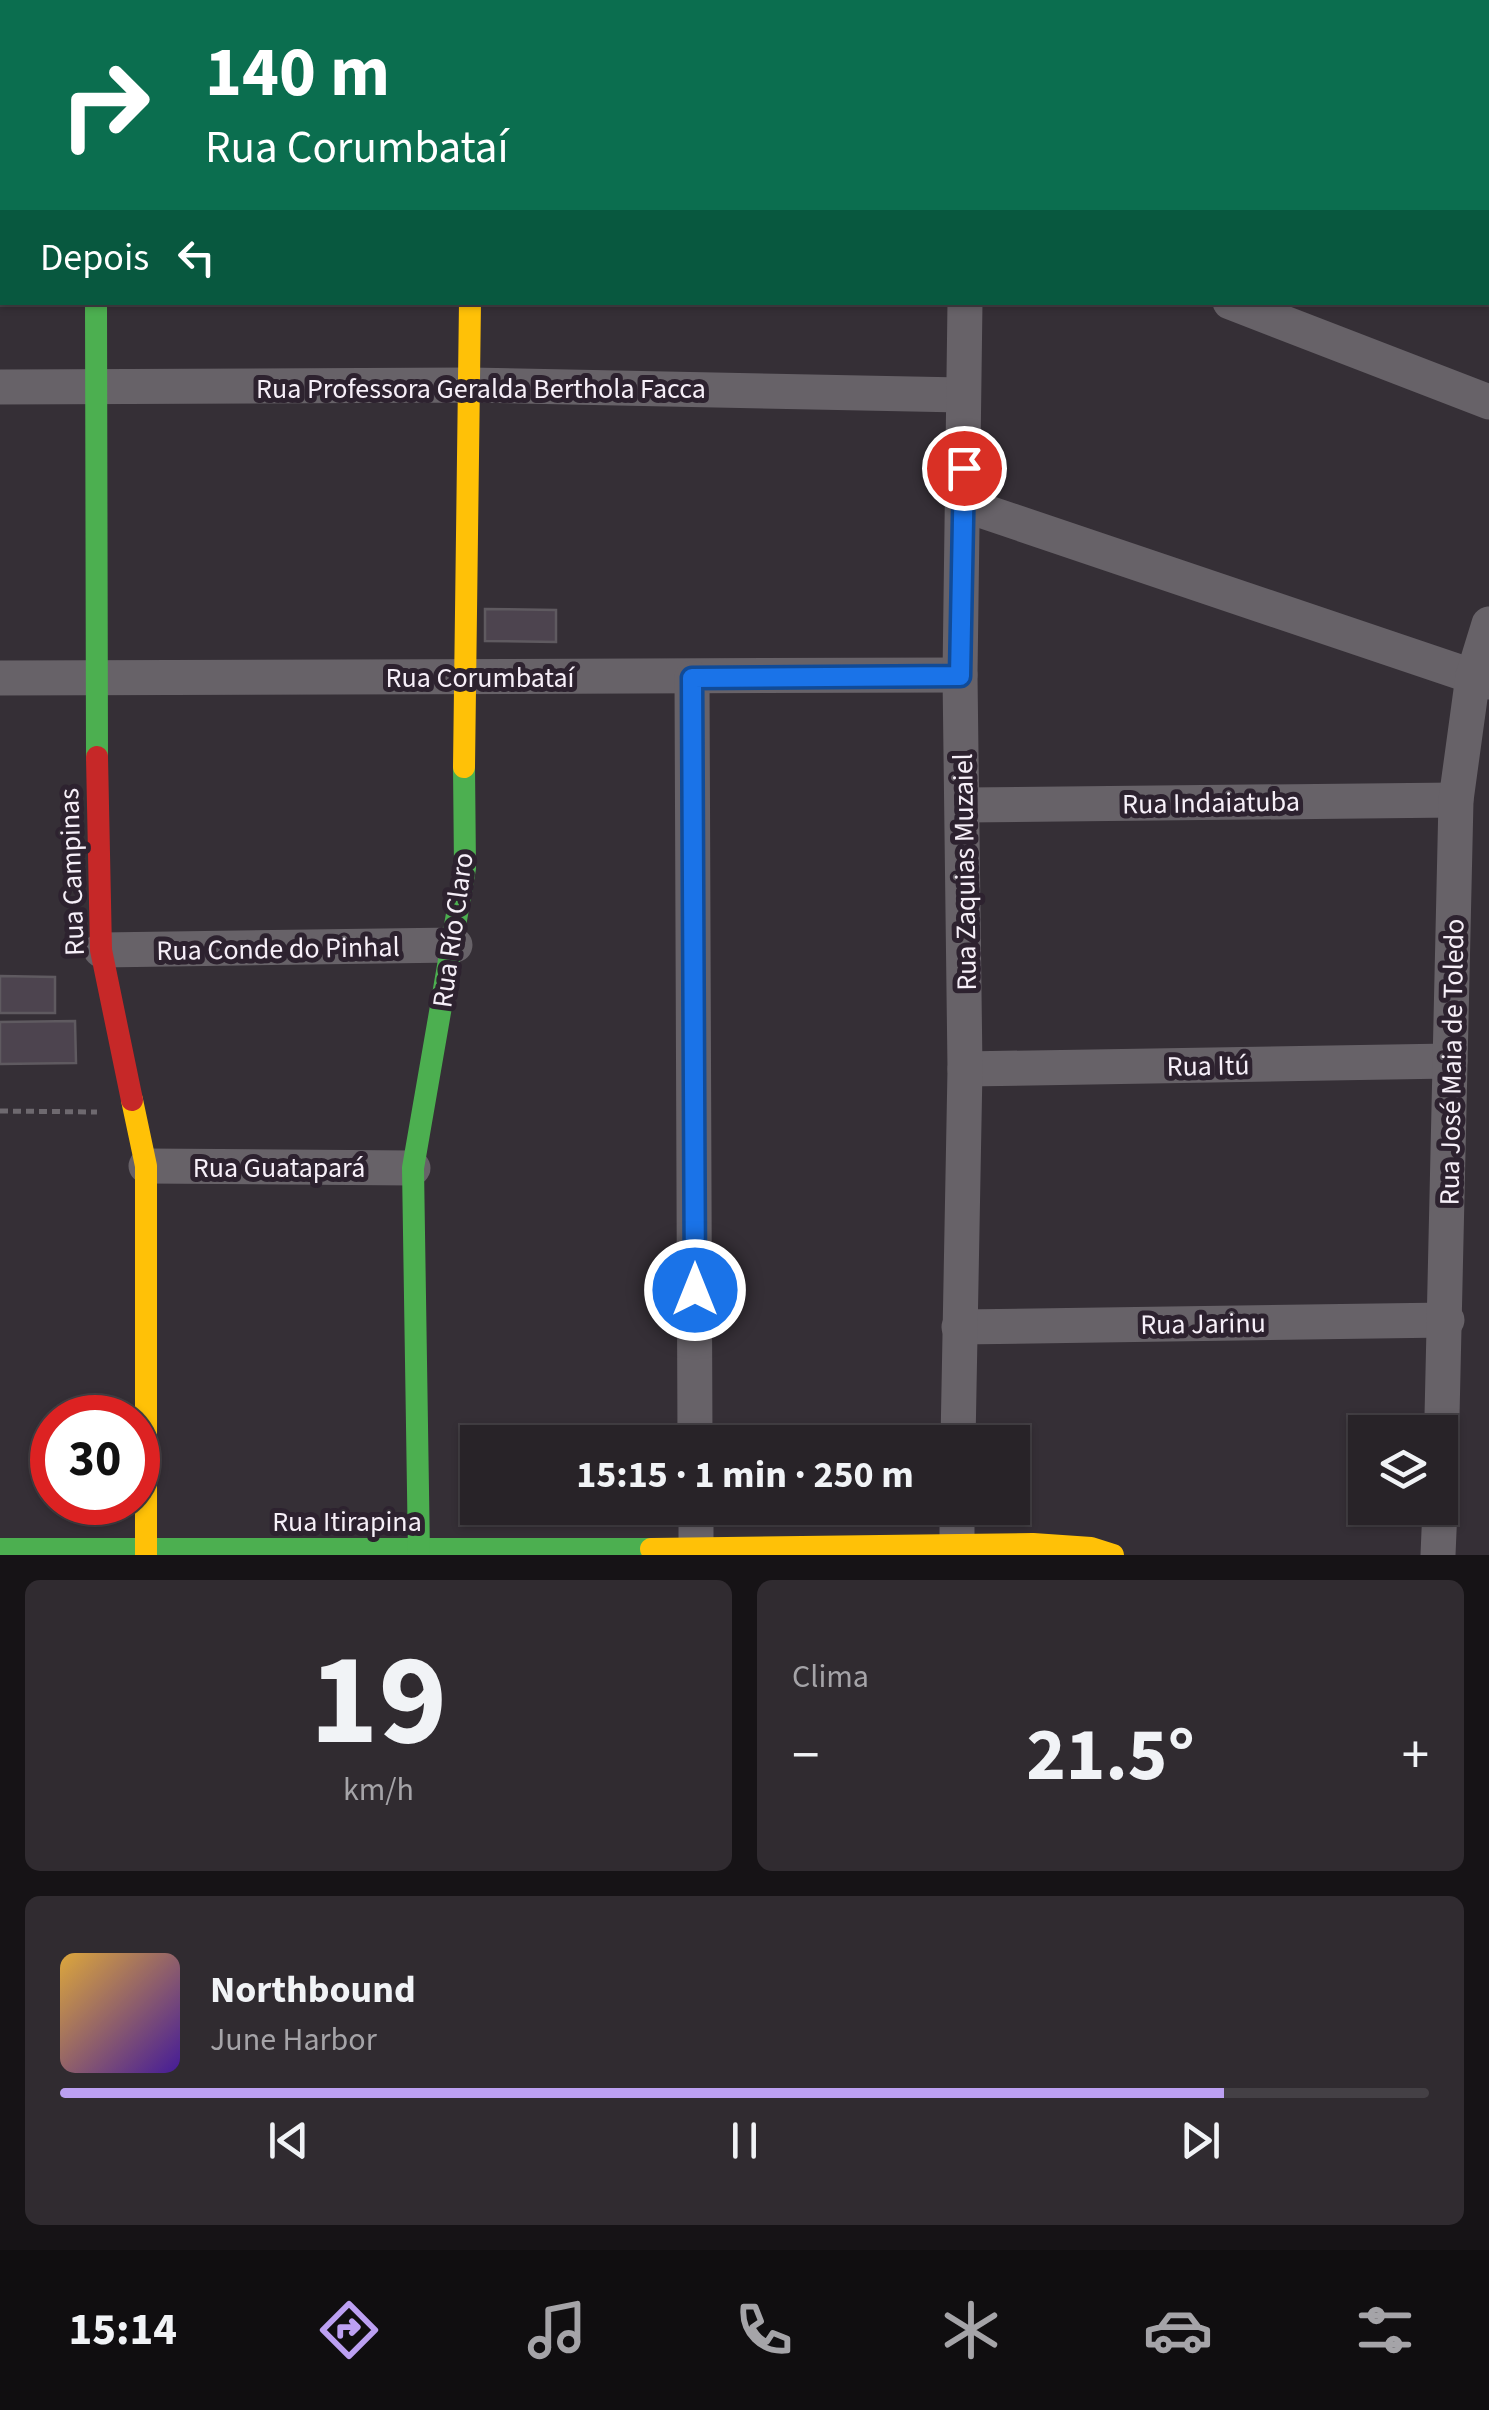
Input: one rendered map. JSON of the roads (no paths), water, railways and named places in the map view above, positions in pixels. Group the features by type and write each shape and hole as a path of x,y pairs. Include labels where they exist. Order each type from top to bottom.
{"street":[{"name":"Rua Campinas","path":"96,305 95,680 100,950 146,1166 146,1553"},
{"name":"Rua Río Claro","path":"419,1553 413,1168 455,945 465,868 462,677 470,305"},
{"name":"Rua Zaquias Muzaiel","path":"958,1425 965,1069 965,805 960,676 966,305"},
{"path":"1238,305 1489,402"},
{"name":"Rua Professora Geralda Berthola Facca","path":"0,387 470,385 962,395"},
{"path":"964,505 1481,679"},
{"name":"Rua José Maia de Toledo","path":"1443,1415 1456,800 1489,624"},
{"name":"Rua Corumbataí","path":"0,678 960,676"},
{"path":"692,678 696,1425"},
{"name":"Rua Indaiatuba","path":"965,805 1456,800"},
{"name":"Rua Conde do Pinhal","path":"100,950 455,945"},
{"name":"Rua Itú","path":"965,1069 1450,1061"},
{"name":"Rua Guatapará","path":"146,1166 413,1168"},
{"name":"Rua Jarinu","path":"959,1327 1447,1320"},
{"path":"696,1525 696,1552"},
{"path":"957,1525 957,1544"},
{"name":"Rua José Maia de Toledo","path":"1438,1555 1439,1525"},
{"name":"Rua Itirapina","path":"0,1549 146,1553 696,1552 1033,1544 1091,1548 1113,1555"}]}
